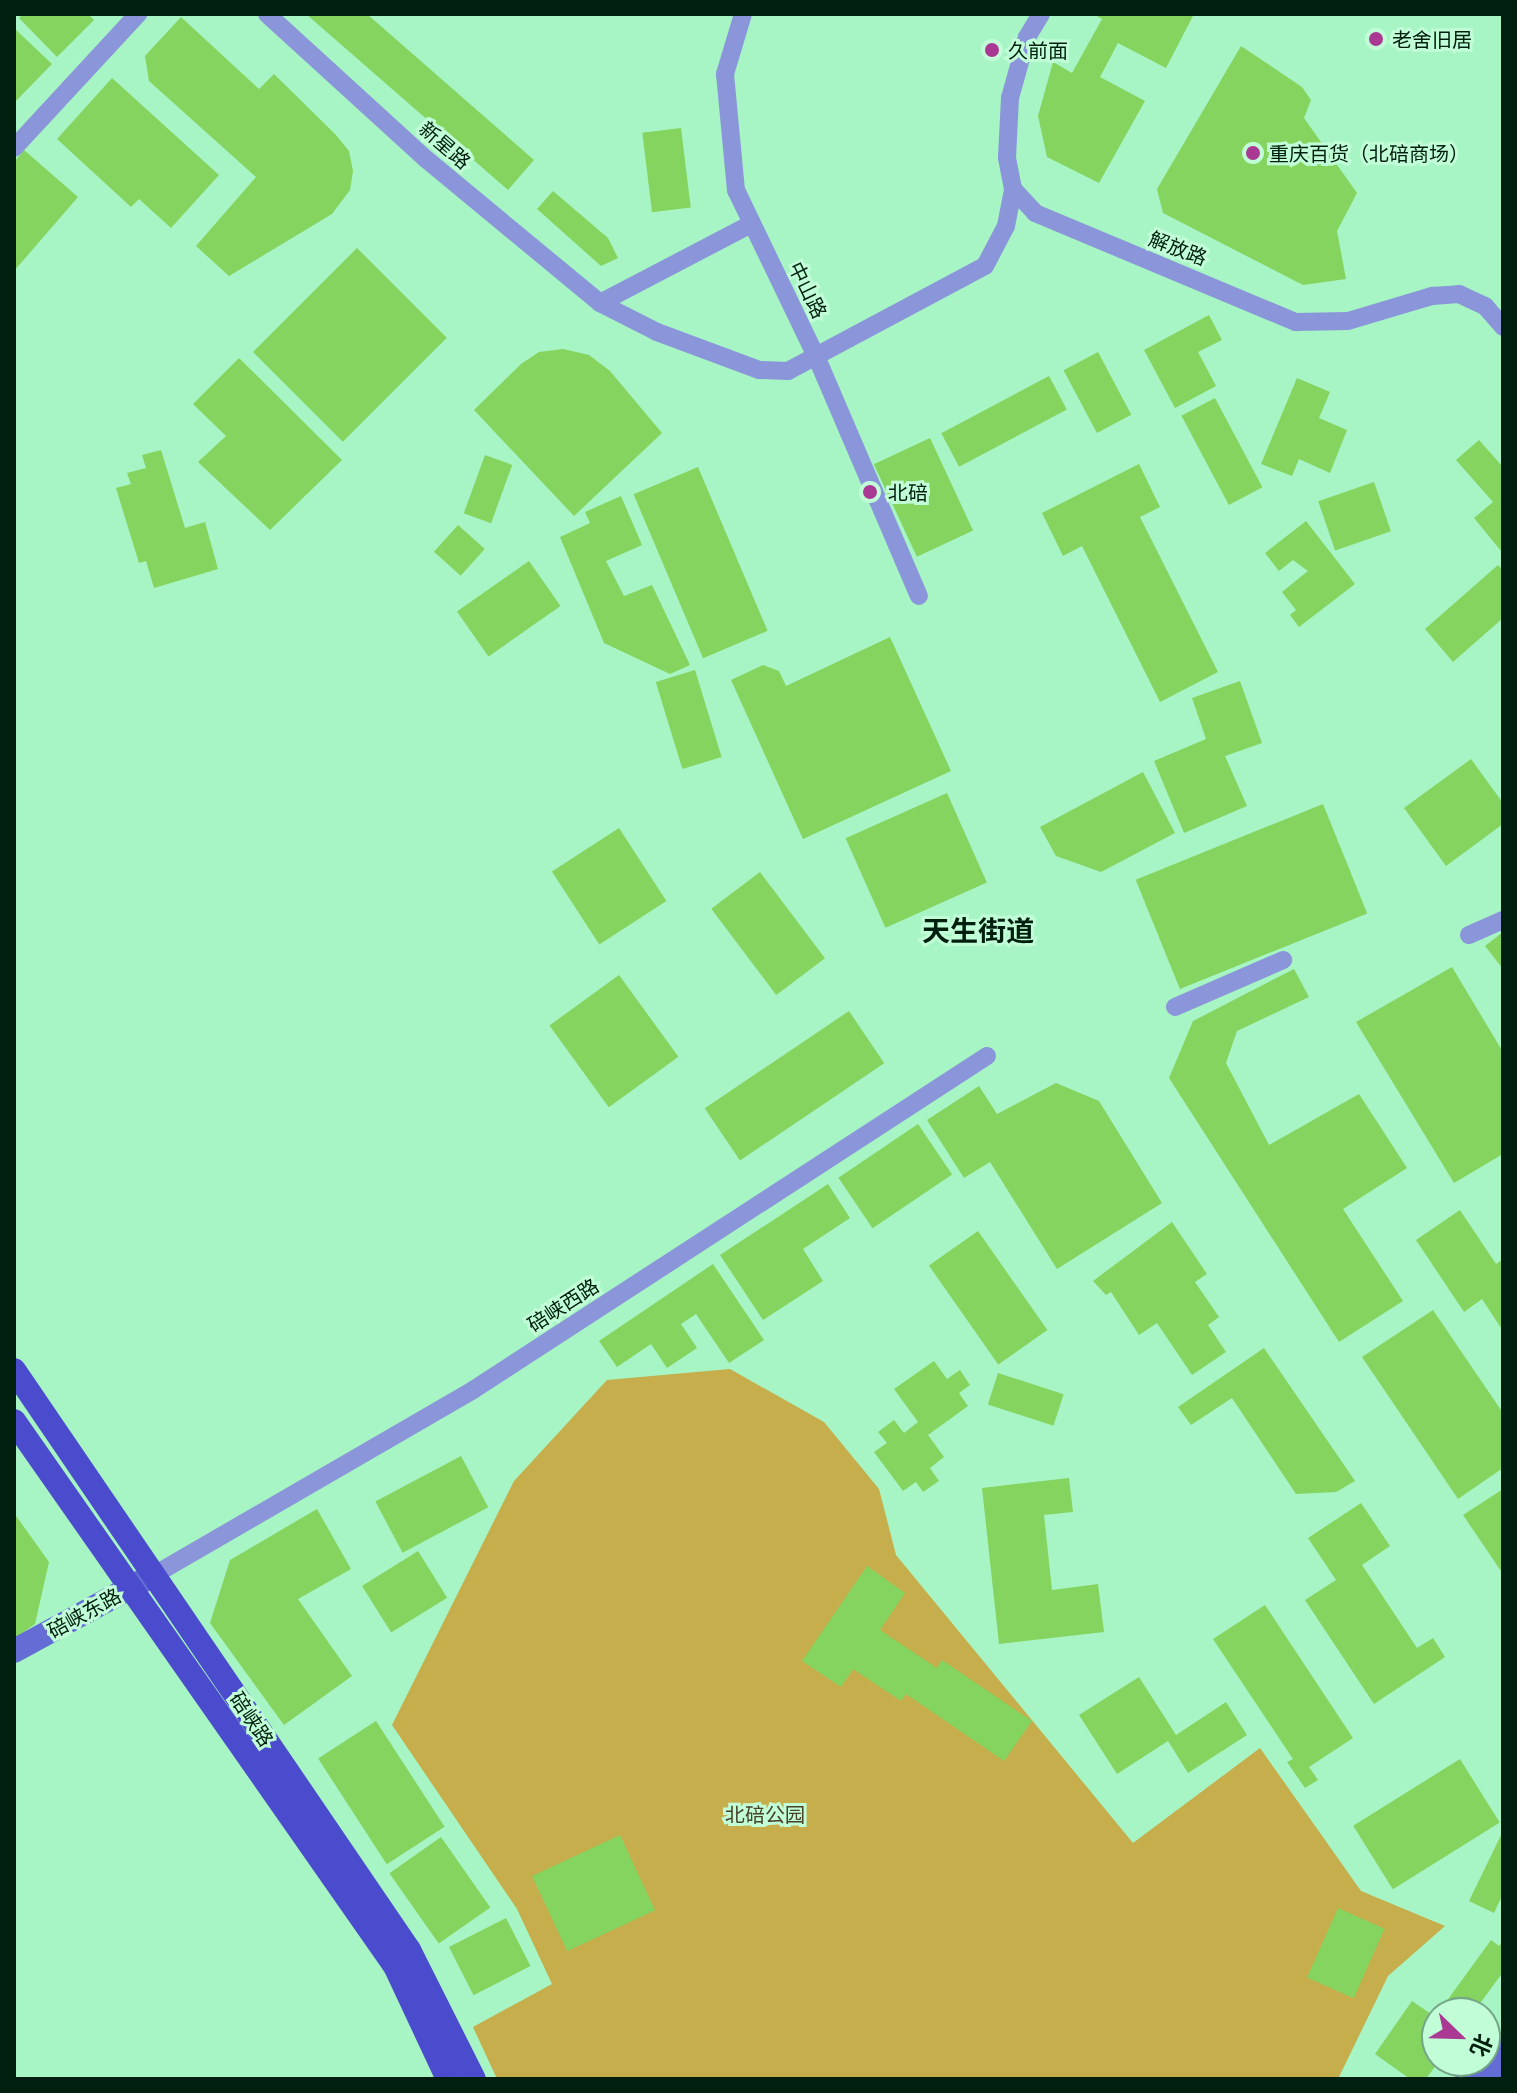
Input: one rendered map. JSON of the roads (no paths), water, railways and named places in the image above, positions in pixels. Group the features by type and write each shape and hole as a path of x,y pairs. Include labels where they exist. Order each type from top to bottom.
{"main road":[{"name":"碚峡路","path":"14,1370 409,1950 474,2079"},
{"name":"碚峡路","path":"14,1421 395,1966 448,2079"}],"street":[{"path":"14,148 138,14"},
{"name":"新星路","path":"267,14 426,159 600,303 657,332 759,370 788,371 985,266 1006,226 1013,189"},
{"name":"中山路","path":"743,14 725,74 725,116 736,190 816,356 919,596"},
{"path":"1013,189 1007,158 1010,98 1027,37 1041,14"},
{"name":"解放路","path":"1013,189 1035,213 1059,226 1296,322 1348,321 1432,296 1459,294 1485,306 1503,327"},
{"path":"600,303 751,224"},
{"path":"1469,935 1503,920"},
{"path":"1175,1007 1283,960"},
{"name":"碚峡西路","path":"154,1575 473,1390 987,1056"},
{"name":"碚峡东路","path":"14,1651 154,1575"},
{"path":"1467,2079 1503,2047"},
{"path":"1494,2079 1503,2071"}],"place":[{"name":"老舍旧居","path":"1376,39"},
{"name":"久前面","path":"992,50"},
{"name":"重庆百货（北碚商场）","path":"1253,153"},
{"name":"北碚","path":"870,492"}],"district":[{"name":"天生街道","path":"978,931"}],"park label":[{"name":"北碚公园","path":"765,1814"}]}
